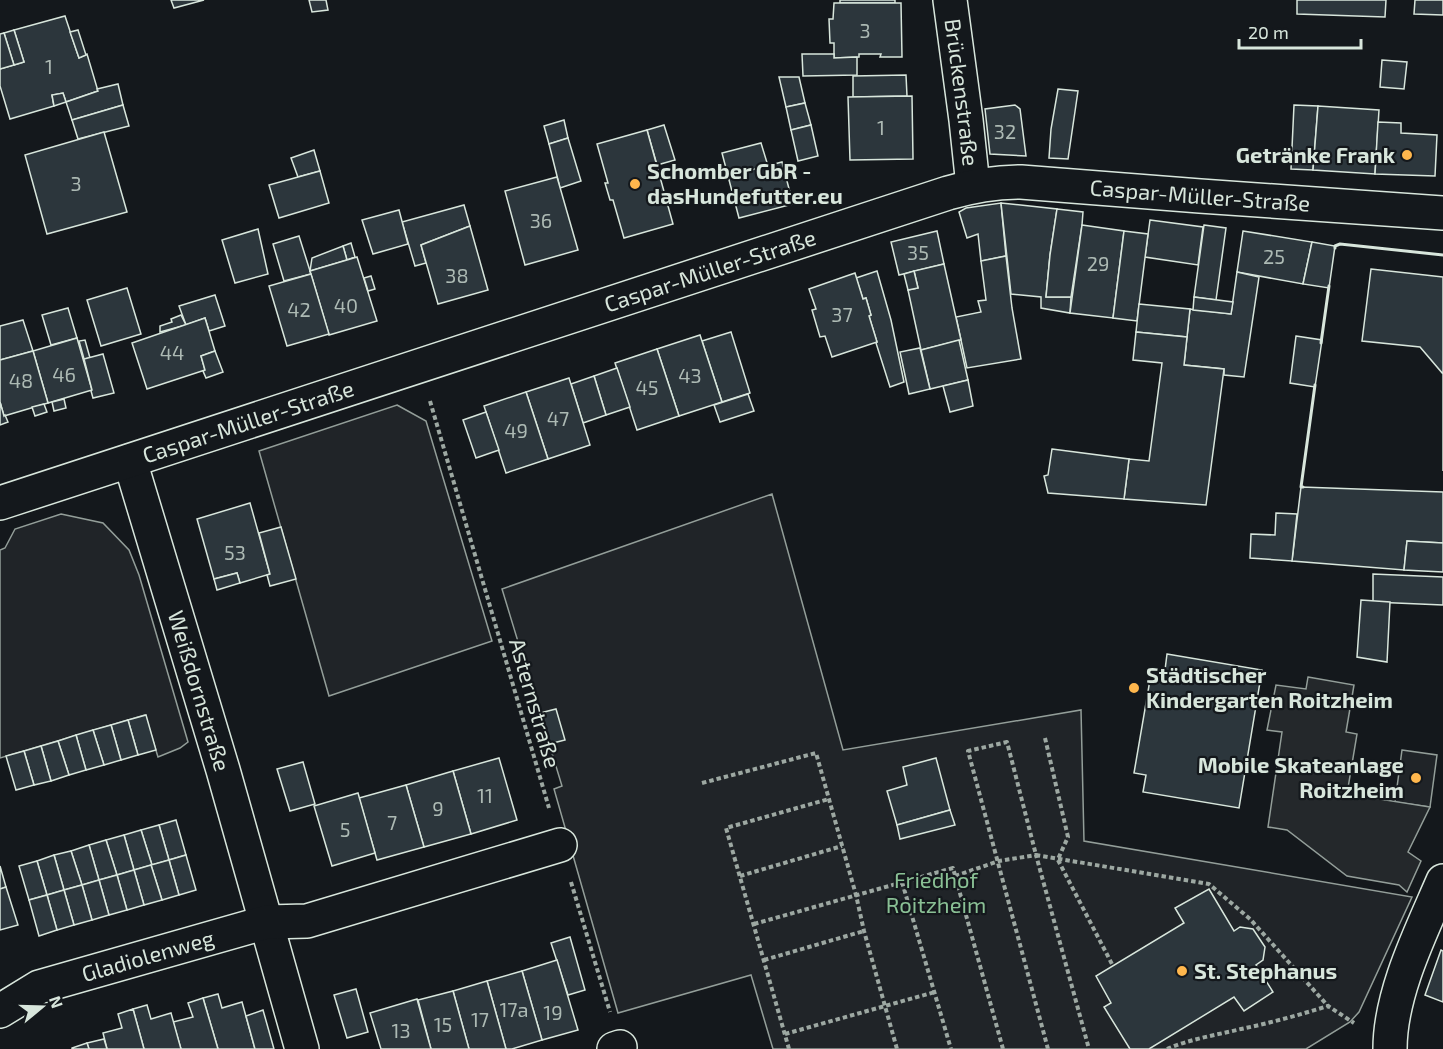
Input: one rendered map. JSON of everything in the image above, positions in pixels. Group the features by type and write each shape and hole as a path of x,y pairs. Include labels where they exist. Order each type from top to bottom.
{"street":[{"name":"Brückenstraße","path":"950,0 973,186"},
{"name":"Caspar-Müller-Straße","path":"0,503 973,186 995,182 1021,182 1443,213"},
{"name":"Weißdornstraße","path":"130,461 267,922 302,1049"},
{"path":"267,922 307,921 560,845"},
{"path":"1383,1046 1408,965 1443,881"},
{"name":"Gladiolenweg","path":"0,1011 39,987 267,922"}],"path":[{"name":"Asternstraße","path":"420,366 617,1048"},
{"path":"1045,738 1068,837 1058,859"},
{"path":"1048,1049 968,752 1007,742 1089,1049"},
{"path":"702,783 816,753 897,1049"},
{"path":"789,1049 726,828 828,799"},
{"path":"740,876 842,846"},
{"path":"955,876 999,861 1036,855 1209,884 1250,919 1328,1006 1350,1022"},
{"path":"1058,859 1113,966"},
{"path":"754,924 952,868 1003,1049"},
{"path":"902,882 951,1049"},
{"path":"764,960 864,931"},
{"path":"785,1034 935,992"},
{"path":"1167,1049 1210,1036 1283,1020 1328,1006"}],"green space":[{"path":"397,405 426,421 492,641 329,696 259,451"},
{"name":"Friedhof Roitzheim","path":"772,494 843,750 1081,710 1084,841 1412,897 1359,1012 1350,1022 1306,1049 773,1049 751,975 618,1013 554,789 562,786 502,589"},
{"path":"61,514 103,523 129,550 139,575 188,742 180,748 158,757 145,715 0,758 0,550 5,548 15,529"},
{"name":"Mobile Skateanlage Roitzheim","path":"1402,750 1437,755 1430,807 1395,802"}],"shaded area":[{"path":"1308,677 1354,685 1346,732 1357,734 1347,794 1430,807 1408,852 1421,861 1407,892 1399,885 1347,876 1287,830 1268,827 1282,732 1267,730 1276,685 1306,689"}],"building":[{"path":"171,0 204,0 174,8"},
{"path":"309,0 326,0 328,10 312,12"},
{"path":"840,0 895,0 895,3 840,3"},
{"path":"1297,0 1386,0 1385,17 1297,14"},
{"path":"1415,0 1443,0 1443,15 1414,14"},
{"path":"834,3 901,3 902,57 859,54 859,57 834,58 834,43 830,43 829,19 833,19"},
{"path":"65,16 79,58 87,54 98,91 66,102 63,93 52,95 54,106 10,119 0,86 0,69 24,62 14,30"},
{"path":"14,30 24,62 14,65 4,33"},
{"path":"78,30 86,55 79,58 70,32"},
{"path":"4,33 14,65 0,69 0,34"},
{"path":"802,54 834,54 834,58 857,57 857,75 803,76"},
{"path":"1382,60 1407,62 1404,89 1380,87"},
{"path":"906,75 907,96 853,97 853,76"},
{"path":"779,77 799,77 805,103 786,107"},
{"path":"118,84 123,105 72,120 66,102 98,91 97,89"},
{"path":"1058,89 1078,91 1068,159 1049,158"},
{"path":"63,93 66,102 54,106 52,95"},
{"path":"912,96 913,159 850,160 848,97"},
{"path":"805,103 811,125 791,130 786,107"},
{"path":"123,105 129,126 78,139 72,120"},
{"path":"1015,105 1020,109 1026,156 990,154 985,109"},
{"path":"1294,105 1318,106 1313,170 1291,169"},
{"path":"1318,106 1379,110 1375,174 1313,170"},
{"path":"564,120 568,138 549,144 544,126"},
{"path":"1378,122 1401,123 1401,133 1437,135 1435,176 1375,174"},
{"path":"664,125 675,160 657,165 647,130"},
{"path":"811,125 818,156 798,161 791,130"},
{"path":"647,130 673,224 624,238 613,200 610,200 605,183 608,183 597,144"},
{"path":"104,132 127,212 47,234 25,155"},
{"path":"568,138 581,181 560,188 549,144"},
{"path":"761,143 768,166 728,176 722,153"},
{"path":"314,150 320,171 298,177 291,158"},
{"path":"782,162 793,204 739,218 728,176"},
{"path":"320,171 329,203 279,218 269,185"},
{"path":"557,177 578,250 525,265 505,191"},
{"path":"1001,203 1006,256 981,261 978,234 967,238 959,212 966,208"},
{"path":"1001,203 1057,209 1046,297 1071,297 1070,313 1041,308 1041,297 1011,294"},
{"path":"464,205 470,226 421,245 426,263 415,266 402,222"},
{"path":"1057,209 1083,212 1071,297 1046,297"},
{"path":"399,210 408,244 373,254 362,220"},
{"path":"1150,220 1203,227 1198,265 1145,257"},
{"path":"1082,225 1124,231 1113,318 1070,313"},
{"path":"1204,225 1226,228 1216,300 1194,297"},
{"path":"470,226 488,290 438,304 421,245"},
{"path":"258,229 268,274 235,283 222,240"},
{"path":"937,231 944,264 899,275 891,242"},
{"path":"1124,231 1148,234 1137,321 1113,318"},
{"path":"1243,231 1312,242 1303,284 1237,272"},
{"path":"299,236 311,274 284,281 273,244"},
{"path":"1312,242 1335,246 1329,288 1303,284"},
{"path":"351,243 355,257 347,260 343,246"},
{"path":"343,246 347,260 310,271 312,258"},
{"path":"1006,256 1021,359 967,368 956,317 981,312 978,301 986,300 981,261"},
{"path":"357,257 377,321 329,335 310,271"},
{"path":"944,264 961,340 921,350 908,290 918,288 914,271"},
{"path":"1371,269 1443,277 1443,374 1420,347 1362,341"},
{"path":"877,271 891,320 904,382 890,387 876,343 866,298 863,299 856,278"},
{"path":"914,271 918,288 908,290 904,274"},
{"path":"1237,272 1259,277 1244,377 1224,375 1224,369 1184,365 1190,309 1231,314"},
{"path":"855,273 863,299 866,298 877,342 832,357 825,336 820,337 812,310 816,309 809,289"},
{"path":"311,274 329,334 287,346 269,286"},
{"path":"371,276 375,289 368,291 364,278"},
{"path":"127,288 141,334 101,346 87,300"},
{"path":"215,295 225,326 209,331 205,318 186,325 179,306"},
{"path":"1194,297 1233,302 1231,314 1193,310"},
{"path":"1139,304 1190,309 1187,337 1136,332"},
{"path":"68,308 77,338 51,345 42,315"},
{"path":"181,315 186,325 160,332 160,326 172,322 171,319"},
{"path":"205,318 215,351 201,356 205,370 147,389 132,343"},
{"path":"23,320 33,351 0,360 0,326"},
{"path":"731,332 750,393 722,402 702,341"},
{"path":"1136,332 1187,337 1184,365 1224,369 1206,505 1124,499 1129,459 1149,461 1162,363 1133,360"},
{"path":"700,335 722,402 679,416 657,349"},
{"path":"1296,336 1322,340 1315,387 1290,383"},
{"path":"77,338 92,390 48,403 33,351"},
{"path":"85,340 90,358 84,359 79,341"},
{"path":"959,340 968,380 930,389 921,350"},
{"path":"920,348 930,389 909,394 900,352"},
{"path":"657,349 679,416 637,430 615,363"},
{"path":"33,351 48,403 4,416 0,402 0,360"},
{"path":"215,351 223,372 206,378 201,356"},
{"path":"103,354 114,393 93,398 84,359"},
{"path":"617,368 630,407 606,415 594,376"},
{"path":"594,376 606,415 583,423 571,384"},
{"path":"569,378 590,445 548,459 526,392"},
{"path":"968,380 973,406 950,412 943,386"},
{"path":"526,392 548,459 506,473 484,406"},
{"path":"748,394 754,411 720,422 714,405"},
{"path":"64,399 66,408 54,411 52,402"},
{"path":"0,402 8,422 0,425"},
{"path":"44,404 47,412 35,416 32,407"},
{"path":"486,412 499,450 476,458 463,420"},
{"path":"1052,449 1129,459 1124,499 1048,493 1044,476 1048,475"},
{"path":"1301,487 1443,492 1443,543 1407,541 1404,570 1292,561"},
{"path":"250,503 270,574 240,583 237,573 214,579 197,519"},
{"path":"1276,513 1297,514 1292,561 1250,558 1251,534 1275,535"},
{"path":"281,527 296,579 270,586 267,575 270,574 259,533"},
{"path":"1407,541 1443,543 1443,572 1404,570"},
{"path":"237,573 240,583 217,590 214,579"},
{"path":"1373,574 1443,577 1443,605 1373,602"},
{"path":"1361,600 1390,602 1387,662 1357,657"},
{"path":"1167,654 1262,670 1239,808 1143,792 1146,775 1134,773 1152,668 1165,670"},
{"path":"556,709 565,740 549,744 540,713"},
{"path":"146,715 156,750 138,755 128,720"},
{"path":"128,720 138,755 121,760 111,725"},
{"path":"111,725 121,760 104,765 93,730"},
{"path":"93,730 104,765 86,770 76,735"},
{"path":"76,735 86,770 69,775 58,741"},
{"path":"58,741 69,775 51,781 41,746"},
{"path":"41,746 51,781 34,785 24,751"},
{"path":"24,751 34,785 16,790 6,756"},
{"path":"499,758 517,820 471,834 453,771"},
{"path":"936,758 950,810 897,825 887,791 907,785 903,767"},
{"path":"303,762 315,804 290,811 277,769"},
{"path":"453,771 471,834 424,847 406,785"},
{"path":"406,785 424,847 377,860 359,798"},
{"path":"358,793 375,853 332,866 314,806"},
{"path":"950,810 955,825 900,839 897,825"},
{"path":"176,820 186,855 169,860 159,825"},
{"path":"159,825 169,860 152,865 141,830"},
{"path":"141,830 152,865 134,870 124,835"},
{"path":"124,835 134,870 117,875 106,840"},
{"path":"106,840 117,875 99,880 89,845"},
{"path":"89,845 99,880 82,885 71,851"},
{"path":"71,851 82,885 64,890 54,855"},
{"path":"54,855 64,890 47,895 37,861"},
{"path":"186,855 196,890 179,895 169,860"},
{"path":"169,860 179,895 162,900 151,865"},
{"path":"37,861 47,895 29,900 19,866"},
{"path":"151,865 162,900 144,905 134,870"},
{"path":"0,866 6,887 0,889"},
{"path":"134,870 144,905 127,910 117,875"},
{"path":"117,875 127,910 109,915 99,880"},
{"path":"99,880 109,915 92,920 82,885"},
{"path":"82,885 92,920 74,925 64,890"},
{"path":"6,887 18,925 0,930 0,889"},
{"name":"St. Stephanus","path":"1209,889 1234,931 1240,927 1253,929 1265,947 1263,960 1256,965 1273,992 1244,1011 1234,997 1149,1049 1130,1049 1104,1007 1111,1003 1096,976 1184,923 1175,908"},
{"path":"64,890 74,925 57,930 47,895"},
{"path":"47,895 57,930 39,936 29,900"},
{"path":"570,937 585,990 568,995 551,943"},
{"path":"1441,950 1443,951 1443,1002 1425,995"},
{"path":"557,960 578,1030 542,1040 522,971"},
{"path":"522,971 542,1040 506,1049 487,981"},
{"path":"487,981 506,1049 469,1049 453,991"},
{"path":"356,989 368,1032 347,1038 334,995"},
{"path":"453,991 469,1049 431,1049 418,1000"},
{"path":"218,994 222,1008 242,1002 255,1049 218,1049 203,998"},
{"path":"203,998 218,1049 181,1049 173,1022 193,1017 188,1003"},
{"path":"417,999 431,1049 381,1049 370,1013"},
{"path":"147,1005 151,1019 171,1013 181,1049 144,1049 133,1009"},
{"path":"133,1009 144,1049 107,1049 103,1033 122,1028 118,1014"},
{"path":"263,1010 274,1049 255,1049 246,1016"},
{"path":"104,1039 107,1049 89,1049 87,1043"},
{"path":"87,1043 89,1049 72,1049 72,1048"}],"wall":[{"path":"1335,248 1340,244 1443,255"},
{"path":"1321,343 1329,286"},
{"path":"1303,487 1301,487 1315,385"}],"place":[{"name":"Getränke Frank","path":"1407,155"},
{"name":"Schomber GbR - dasHundefutter.eu","path":"635,184"},
{"name":"Städtischer Kindergarten Roitzheim","path":"1134,688"},
{"name":"Mobile Skateanlage Roitzheim","path":"1416,778"},
{"name":"St. Stephanus","path":"1182,971"}]}
